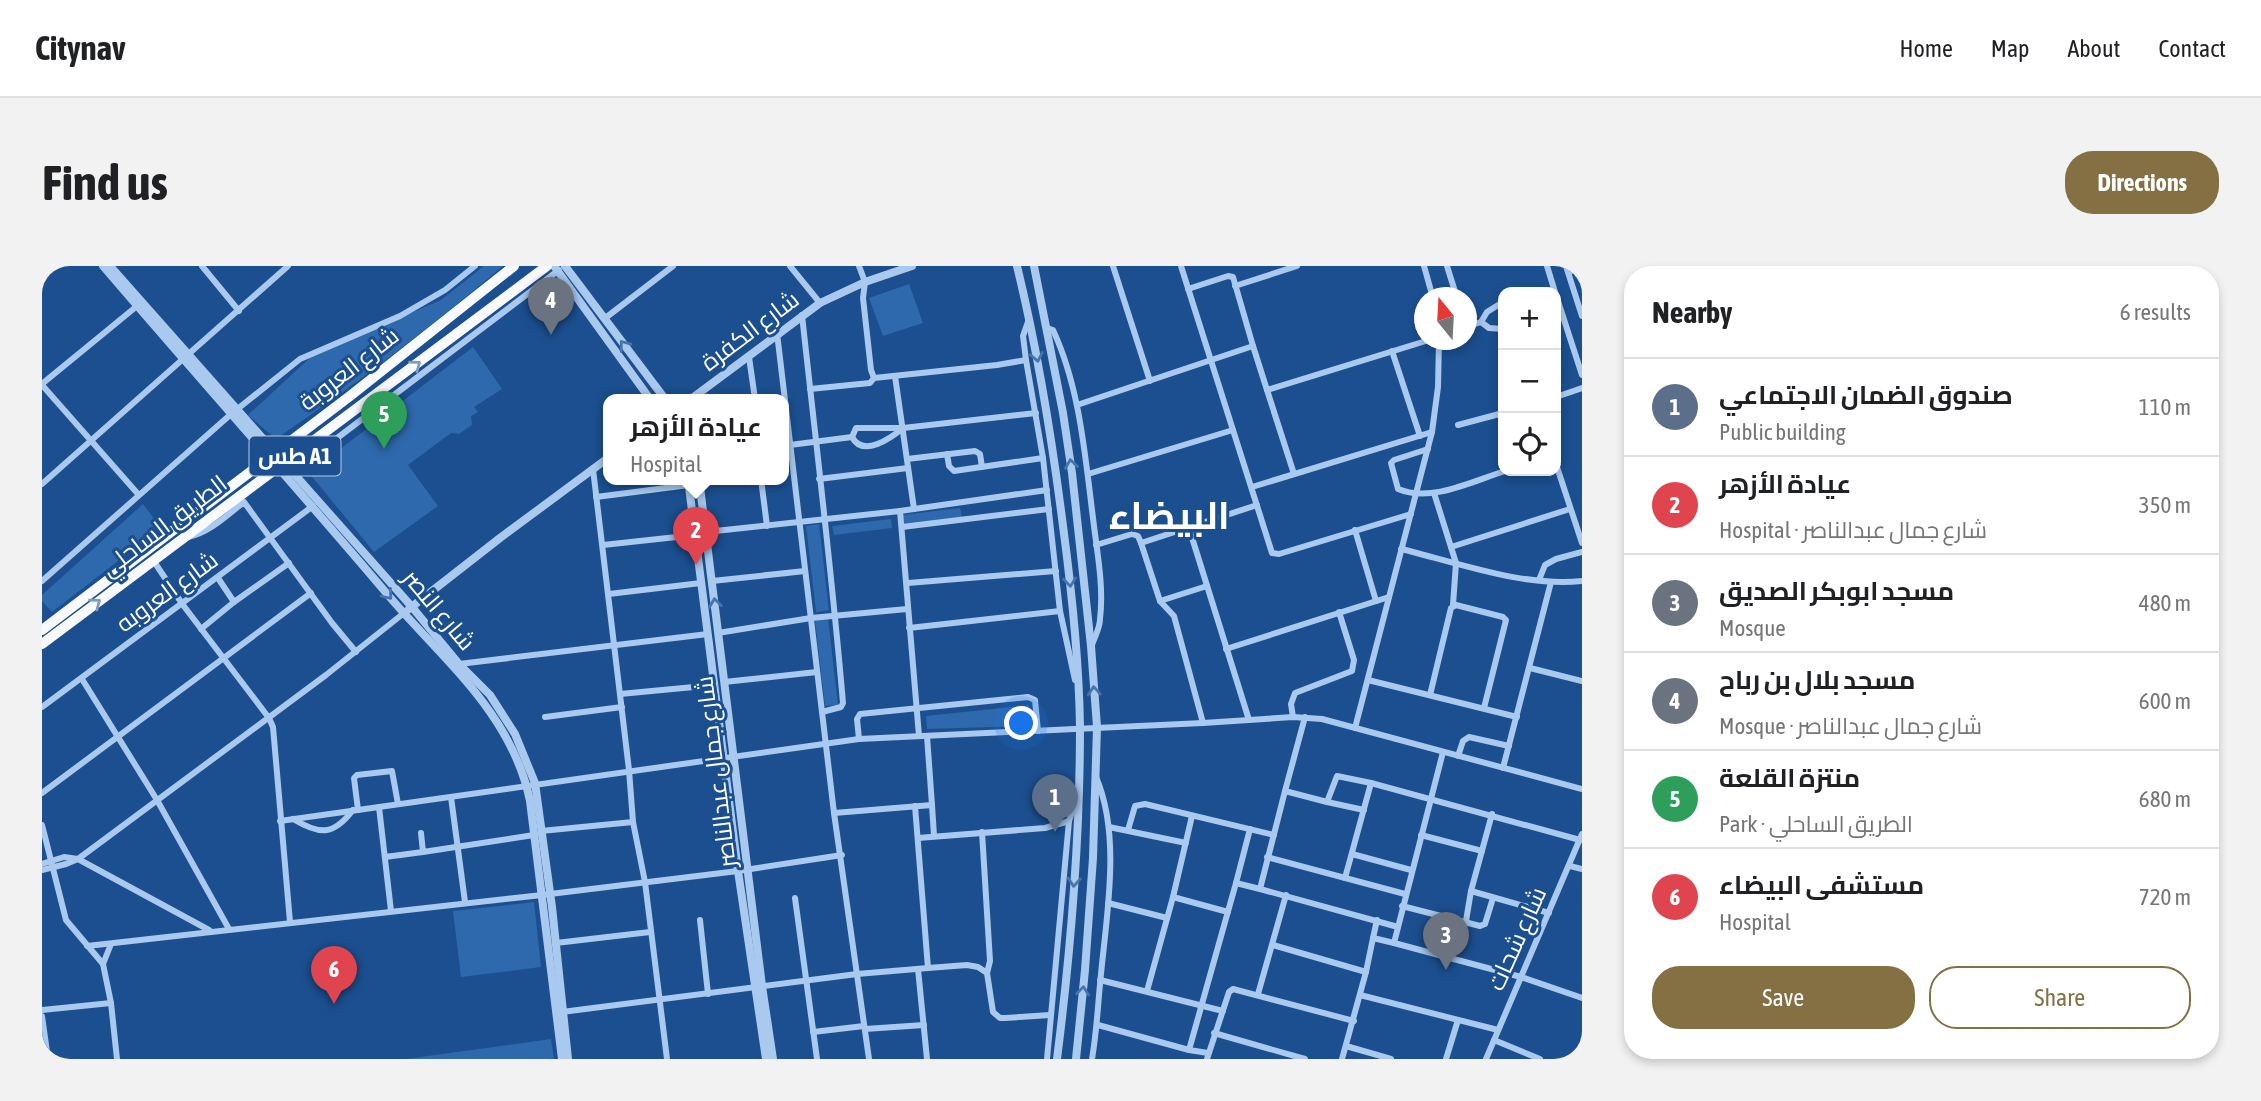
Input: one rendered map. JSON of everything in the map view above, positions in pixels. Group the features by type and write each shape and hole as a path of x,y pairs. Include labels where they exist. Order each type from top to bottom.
{"highway":[{"name":"شارع العروبة","path":"42,630 514,266"},
{"name":"الطريق الساحلي","path":"42,644 183,537 286,469 547,266"}],"street":[{"name":"شارع النصر","path":"103,266 137,306 186,356"},
{"name":"شارع النصر","path":"110,266 233,413 490,695 515,734 531,785 568,1059"},
{"path":"202,266 240,311"},
{"path":"42,484 289,266"},
{"path":"42,581 138,494 300,359 400,316 445,290 475,266"},
{"path":"604,319 673,266"},
{"path":"790,266 820,303"},
{"path":"859,266 865,282 863,298 874,378"},
{"name":"شارع الكفرة","path":"698,394 820,303 865,282 912,266"},
{"path":"1017,266 1030,317 1051,433 1074,617 1079,695 1078,793 1068,972 1057,1059"},
{"path":"1034,266 1072,473 1097,727 1092,872 1076,1059"},
{"path":"1113,266 1150,381"},
{"path":"1181,266 1270,550 1275,555 1411,514"},
{"path":"1235,286 1297,266"},
{"path":"1424,266 1430,287"},
{"path":"1447,266 1454,287"},
{"path":"1547,266 1553,287"},
{"path":"286,469 561,267"},
{"path":"561,267 661,394"},
{"path":"561,267 647,394"},
{"path":"1582,268 1567,269 1582,316"},
{"path":"1188,289 1230,276 1294,474"},
{"path":"137,306 42,384 138,494"},
{"path":"1477,323 1481,322 1487,312 1498,306"},
{"path":"1561,310 1582,375"},
{"path":"802,315 814,443 826,518 843,703 841,707 822,712"},
{"path":"1030,317 1023,336 1026,360 1043,458 1060,611 1079,695"},
{"path":"1481,322 1489,328 1498,329"},
{"path":"1047,328 1053,330 1058,339 1077,405 1088,474 1102,592 1100,624 1091,646"},
{"path":"777,333 783,394"},
{"path":"1572,341 1582,338"},
{"path":"1267,390 1414,344"},
{"path":"1077,405 1253,346"},
{"path":"1355,728 1432,432 1438,387 1439,350"},
{"path":"1392,351 1420,436"},
{"path":"749,357 754,394"},
{"path":"810,389 870,383 874,378 1026,360"},
{"path":"895,376 914,509"},
{"path":"1561,395 1582,388"},
{"path":"852,437 856,428 903,428 1036,413"},
{"path":"1458,425 1498,415"},
{"path":"852,437 860,446 880,444 903,428"},
{"path":"1088,474 1233,430"},
{"path":"1252,487 1432,432"},
{"path":"790,445 852,437"},
{"path":"789,441 834,813 869,1059"},
{"path":"1428,449 1391,463 1398,489 1416,494 1434,494 1498,473"},
{"path":"907,459 978,452 982,467"},
{"path":"947,454 948,467 954,471 1043,458"},
{"path":"42,864 78,859 269,718 500,538 603,462"},
{"path":"819,479 908,468"},
{"name":"شارع النصر","path":"286,469 313,506 498,720 531,785"},
{"path":"593,469 633,822 645,881 667,1059"},
{"path":"789,471 793,471"},
{"path":"1560,476 1582,543"},
{"path":"596,497 670,485"},
{"path":"688,485 715,685 729,758"},
{"name":"شارع جمال عبدالناصر","path":"700,485 724,682 729,758 742,870 758,987 773,1059"},
{"path":"762,485 767,526"},
{"path":"706,532 900,511 1046,490"},
{"path":"1430,695 1453,605 1457,563 1434,494"},
{"path":"183,537 197,535 244,502 356,652"},
{"path":"1141,543 1257,505"},
{"name":"شارع العروبه","path":"42,707 313,506"},
{"path":"902,527 1049,509"},
{"path":"1451,548 1570,509"},
{"path":"900,511 908,583 909,628 934,836"},
{"path":"1189,528 1250,720"},
{"path":"1355,530 1376,601"},
{"path":"1096,545 1132,534 1138,536 1160,601 1174,616 1203,723"},
{"path":"603,545 695,535"},
{"path":"1401,549 1539,580 1582,581"},
{"path":"1539,580 1545,565 1582,552"},
{"path":"153,560 183,605 274,727 290,922"},
{"path":"201,629 289,563"},
{"path":"712,581 805,571"},
{"path":"908,583 1056,571"},
{"path":"218,578 234,602"},
{"path":"1503,768 1551,582"},
{"path":"609,594 702,583"},
{"path":"1160,601 1207,586"},
{"path":"42,793 311,593"},
{"path":"1226,649 1390,597"},
{"path":"1453,605 1506,620 1484,708"},
{"path":"718,633 811,618 907,608"},
{"path":"909,628 1060,611"},
{"path":"1293,717 1291,704 1295,693 1352,671 1354,660 1339,612"},
{"path":"459,664 708,634"},
{"path":"1530,668 1582,681"},
{"path":"724,682 817,672"},
{"path":"82,679 157,800 229,929"},
{"path":"1368,680 1517,718"},
{"path":"620,694 715,685"},
{"path":"859,739 857,719 860,714 1031,698 1035,704 1038,731"},
{"path":"545,717 622,707"},
{"path":"280,821 859,739 1293,717 1322,719 1582,789"},
{"path":"1260,888 1305,717"},
{"path":"1458,756 1463,741 1469,737 1509,746"},
{"path":"1394,943 1443,752"},
{"path":"293,819 315,831 342,825 356,810 354,777 357,775 392,771 398,804"},
{"path":"1092,1059 1098,1025 1108,902 1109,827 1106,802 1095,774"},
{"path":"1328,802 1337,776 1581,836"},
{"path":"1345,878 1371,783"},
{"path":"1285,790 1364,810"},
{"path":"1048,1059 1069,821 1078,793"},
{"path":"451,797 465,902"},
{"path":"1128,830 1132,811 1140,804 1274,835"},
{"path":"834,813 932,805"},
{"path":"915,806 928,968"},
{"path":"379,807 391,911"},
{"path":"1466,921 1471,891 1492,814"},
{"path":"1147,991 1192,816"},
{"path":"918,838 1045,828 1069,821"},
{"path":"385,857 538,833 633,822"},
{"path":"42,825 66,920 103,964 111,1003 117,1059"},
{"path":"1109,827 1186,843"},
{"path":"1189,1050 1250,829"},
{"path":"982,832 990,961 987,973 992,1009 995,1015 1010,1018 1050,1015"},
{"path":"421,833 423,852"},
{"path":"1421,835 1482,851"},
{"name":"شارع شحات","path":"1486,1059 1581,836"},
{"path":"46,849 64,858 78,859 211,931"},
{"path":"1352,854 1411,870"},
{"path":"87,946 546,894 842,855"},
{"path":"1267,857 1405,894"},
{"path":"42,870 64,858"},
{"path":"1570,866 1582,869"},
{"path":"1236,883 1398,927"},
{"path":"1471,891 1549,913"},
{"name":"شارع النصر","path":"546,894 556,943 562,1059"},
{"path":"1258,994 1286,895"},
{"path":"1173,897 1228,912"},
{"path":"795,898 817,1059"},
{"path":"1402,906 1480,926 1485,924 1493,898"},
{"path":"1108,902 1167,918"},
{"path":"700,920 708,994"},
{"path":"1342,1059 1354,1021 1377,920"},
{"path":"556,943 650,932"},
{"path":"1373,938 1521,977 1582,998"},
{"path":"103,964 111,944"},
{"path":"1273,944 1366,972"},
{"path":"562,1012 857,974 967,965 978,967 987,973"},
{"path":"918,969 927,1059"},
{"path":"1100,979 1223,1010"},
{"path":"758,987 766,1059"},
{"path":"1098,1025 1208,1056 1229,992 1233,989 1354,1021"},
{"path":"1360,995 1498,1030"},
{"path":"48,1059 42,1013 111,1003"},
{"path":"1446,1059 1458,1020"},
{"path":"813,1032 924,1025"},
{"path":"1214,1033 1305,1059"},
{"path":"1494,1040 1540,1059"},
{"path":"1346,1046 1391,1059"}],"shaded area":[{"path":"484,266 503,266 392,356 276,439 248,415 313,355 441,300"},
{"path":"909,284 923,323 883,336 869,298"},
{"path":"473,347 502,389 474,407 478,412 471,416 472,425 459,434 451,433 408,465 438,506 374,552 309,473"},
{"path":"143,504 161,528 52,612 42,601 42,595"},
{"path":"960,508 962,517 903,525 902,515"},
{"path":"891,519 892,528 834,535 832,526"},
{"path":"819,524 829,610 816,612 806,526"},
{"path":"828,618 838,705 825,706 815,620"},
{"path":"1029,705 1030,726 927,729 926,716"},
{"path":"534,902 541,967 461,977 453,911"},
{"path":"551,1039 554,1059 406,1059"}],"place":[{"name":"مسجد بلال بن رباح","path":"551,335"},
{"name":"منتزة القلعة","path":"384,449"},
{"name":"عيادة الأزهر","path":"696,565"},
{"name":"صندوق الضمان الاجتماعي","path":"1055,832"},
{"name":"مسجد ابوبكر الصديق","path":"1446,970"},
{"name":"مستشفى البيضاء","path":"334,1004"}],"district":[{"name":"البيضاء","path":"1169,516"}]}
